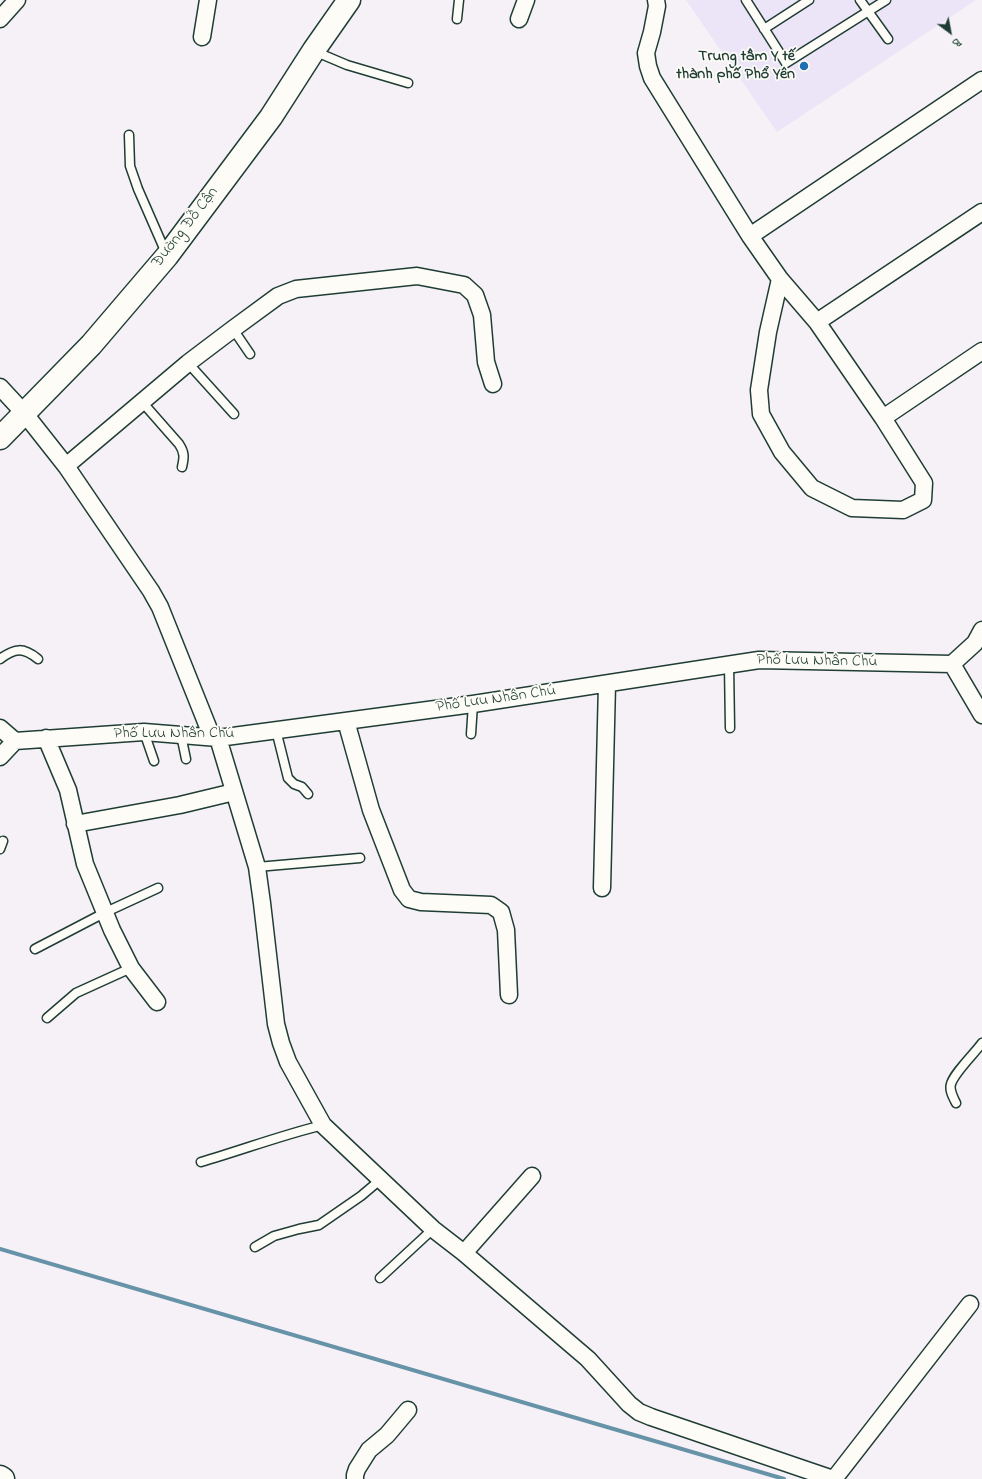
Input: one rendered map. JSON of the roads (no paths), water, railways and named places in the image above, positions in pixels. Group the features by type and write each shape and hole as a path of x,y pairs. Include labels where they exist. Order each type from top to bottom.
{"main road":[{"name":"Đường Đỗ Cận","path":"0,438 91,345 167,256 271,117 314,50 349,0"}],"street":[{"path":"0,19 18,0"},
{"path":"202,37 208,0"},
{"path":"519,19 526,0"},
{"path":"656,0 652,32 646,53 652,78 750,236 780,279 817,322 883,418 924,483 923,500 903,510 852,508 812,488 782,452 761,414 759,390 768,332 780,279"},
{"path":"750,236 982,80"},
{"path":"817,322 982,212"},
{"path":"66,466 143,403 188,363 278,296 296,289 417,276 464,285 475,295 482,315 486,362 493,384"},
{"path":"883,418 982,351"},
{"path":"0,387 25,414 66,466 151,591 160,608 215,737 257,867 276,1024 288,1062 323,1125 380,1180 433,1229 464,1252 588,1359 629,1404 639,1412 834,1479 970,1304"},
{"path":"980,639 952,664 982,715"},
{"name":"Phố Lưu Nhân Chú","path":"15,741 144,732 215,737 473,704 759,660 952,664"},
{"path":"602,888 607,684"},
{"path":"346,721 371,810 402,890 409,899 421,902 491,906 501,912 506,930 509,995"},
{"path":"0,728 15,741 0,757"},
{"path":"46,738 68,790 85,864 106,912 112,930 131,968 158,1002"},
{"path":"75,824 180,805 234,792"},
{"path":"464,1252 532,1176"},
{"path":"355,1479 357,1469 369,1450 387,1436 408,1410"}],"lane":[{"path":"457,19 459,0"},
{"path":"746,0 786,64 886,0"},
{"path":"764,29 809,0"},
{"path":"860,0 888,39"},
{"path":"314,50 348,65 408,83"},
{"path":"129,134 130,166 138,190 167,256"},
{"path":"233,329 250,354"},
{"path":"188,363 234,414"},
{"path":"143,403 183,450 184,456 182,467"},
{"path":"0,659 9,652 22,650 29,652 38,659"},
{"path":"729,664 730,728"},
{"path":"472,734 473,704"},
{"path":"276,730 288,778 294,784 302,787 308,794"},
{"path":"144,732 154,761"},
{"path":"180,735 186,759"},
{"path":"257,867 360,858"},
{"path":"35,949 106,912 158,888"},
{"path":"47,1018 76,993 131,968"},
{"path":"956,1103 952,1095 950,1085 982,1043"},
{"path":"202,1162 292,1133 323,1125"},
{"path":"255,1247 274,1236 299,1228 320,1225 380,1180"},
{"path":"380,1278 433,1229"}],"waterway":[{"path":"0,1249 784,1479"}],"place":[{"name":"Trung tâm Y tế thành phố Phổ Yên","path":"804,66"}]}
